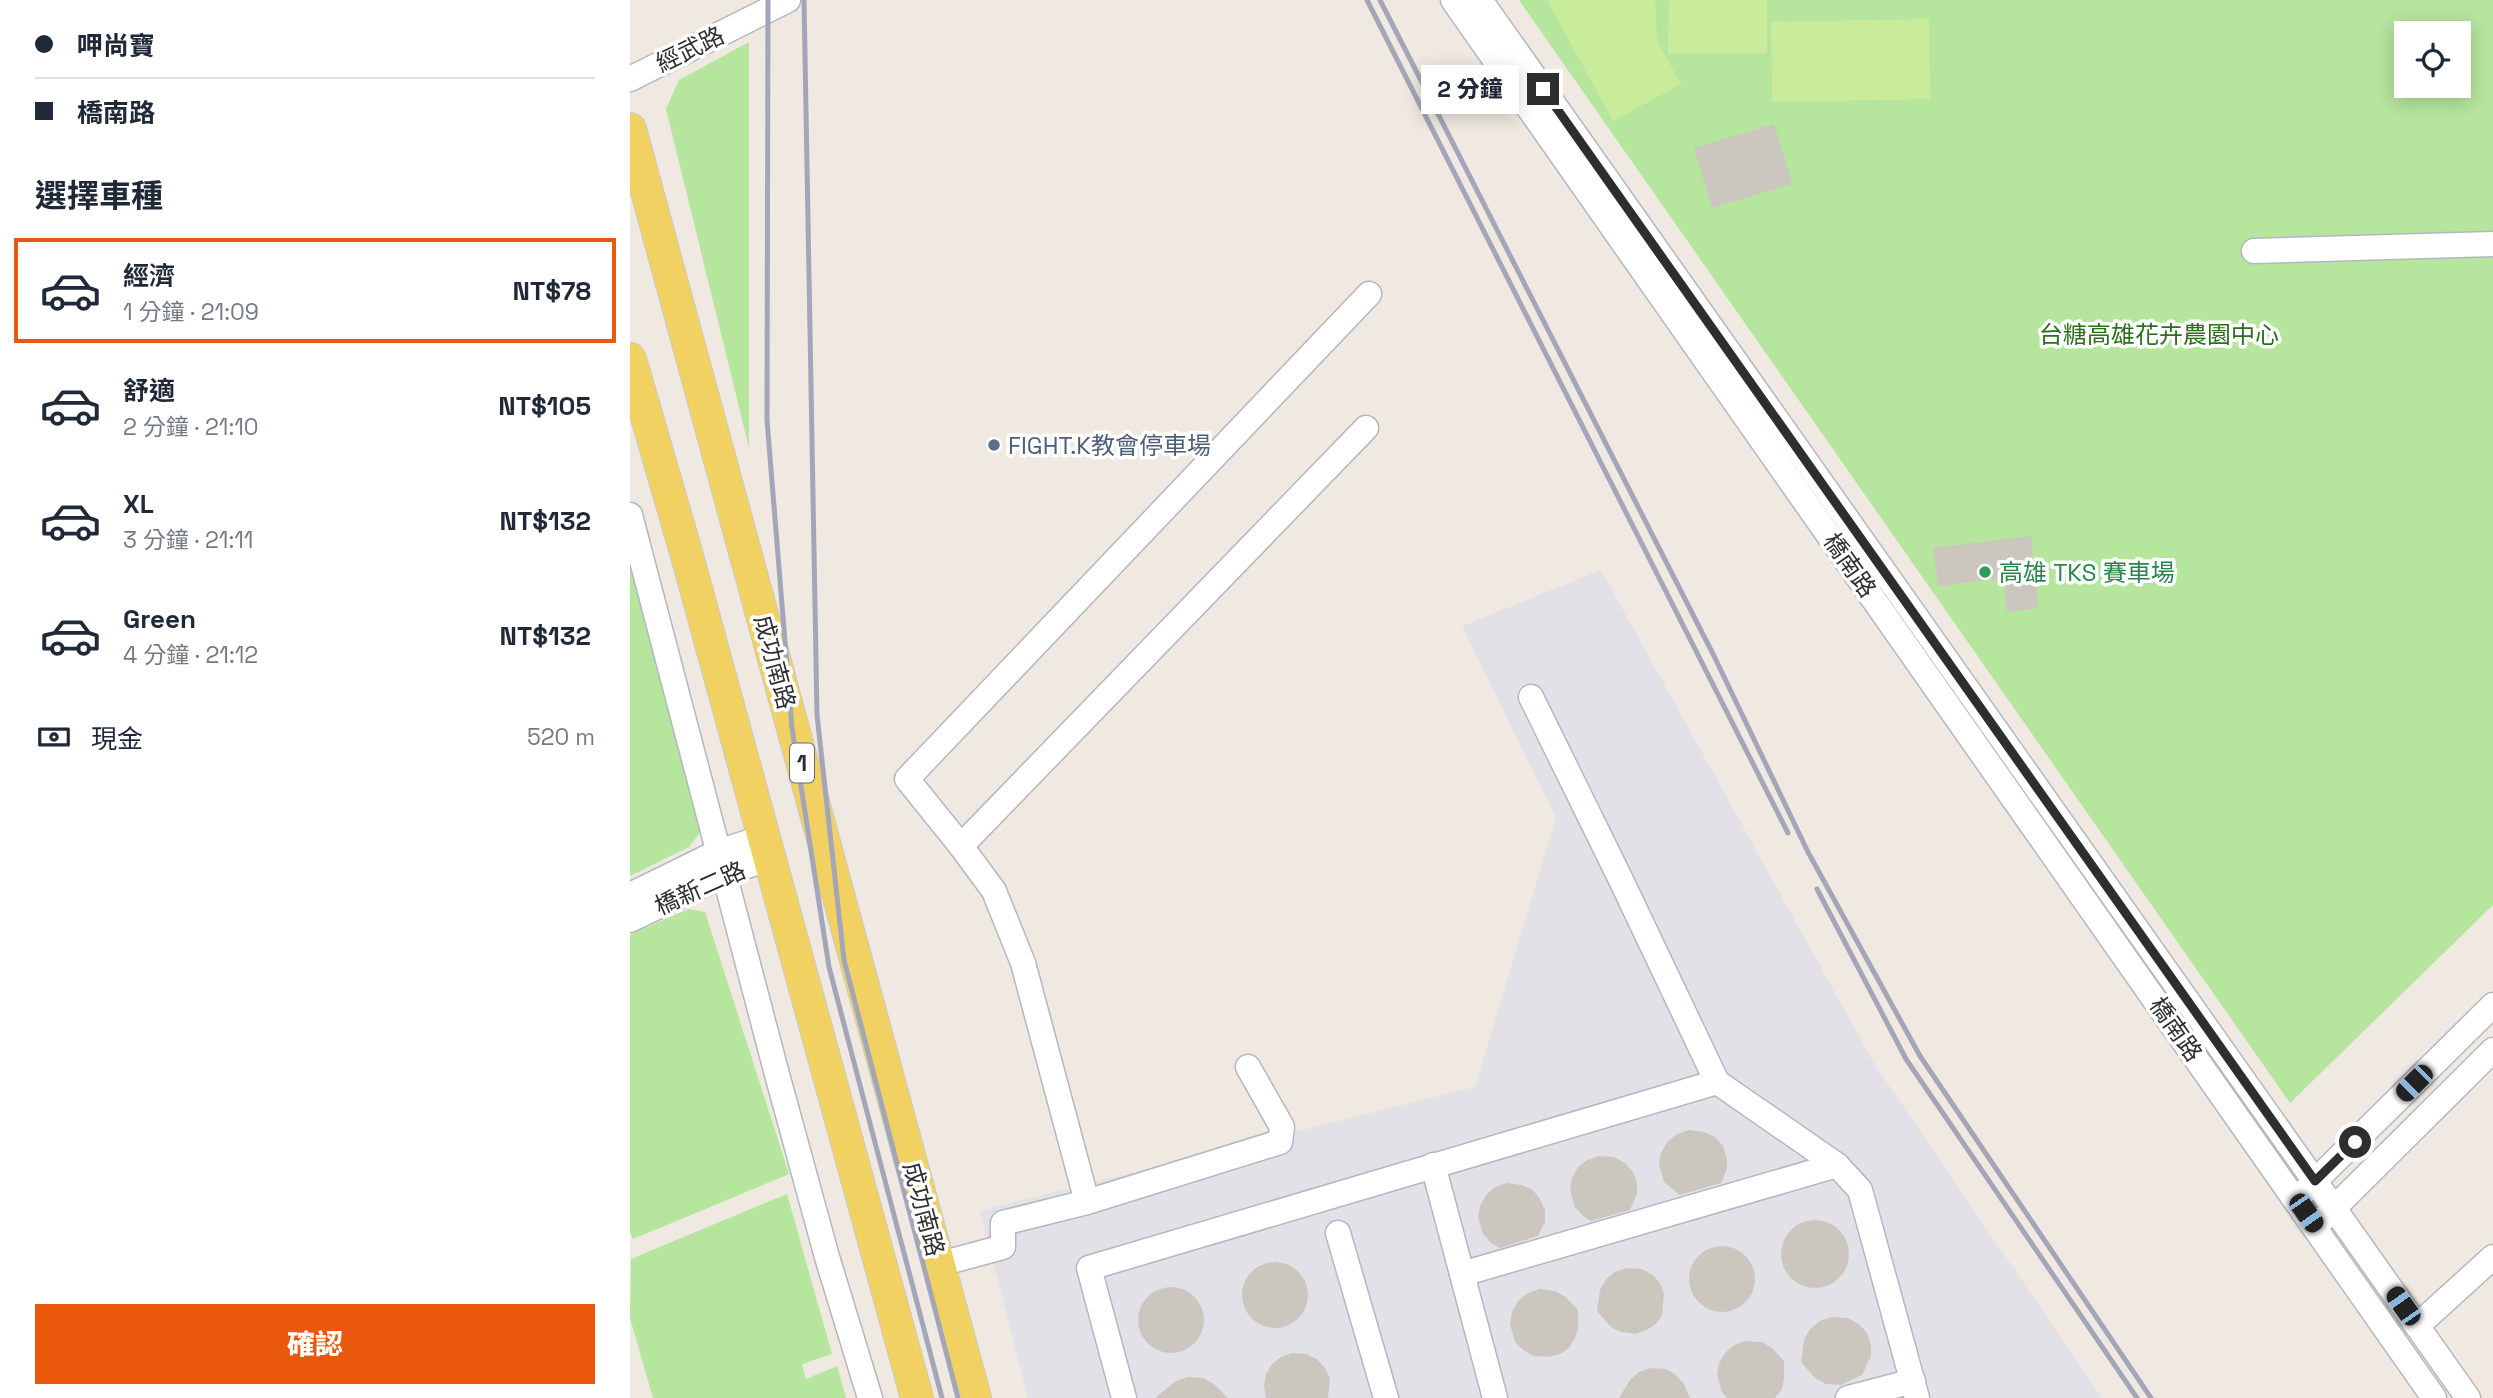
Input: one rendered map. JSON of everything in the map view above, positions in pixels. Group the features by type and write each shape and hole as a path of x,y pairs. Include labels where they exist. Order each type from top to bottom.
{"main road":[{"name":"成功南路","path":"630,129 975,1398"},
{"path":"630,359 690,565 916,1398"}],"street":[{"name":"經武路","path":"630,79 754,9 788,0"},
{"name":"橋南路","path":"1452,0 2434,1398"},
{"name":"橋南路","path":"1480,0 2468,1398"},
{"path":"2254,251 2493,244"},
{"path":"1087,1202 1023,963 994,891 906,779 1370,294"},
{"path":"961,846 1366,428"},
{"path":"630,515 775,1067 827,1257 870,1398"},
{"path":"1531,697 1622,880 1717,1082 1837,1165 1860,1190 1915,1389 1848,1398"},
{"name":"橋新二路","path":"630,895 767,847"},
{"name":"橋新二路","path":"630,920 721,864"},
{"path":"2296,1200 2493,1005"},
{"path":"2315,1227 2493,1050"},
{"path":"940,1264 1003,1247 1003,1223 1087,1202 1280,1142 1282,1127 1248,1067"},
{"path":"1124,1398 1089,1268 1717,1082"},
{"path":"1433,1165 1495,1398"},
{"path":"1462,1274 1837,1165"},
{"path":"1338,1233 1386,1398"},
{"path":"2417,1326 2493,1257"}],"shaded area":[{"path":"1601,570 1875,1065 2102,1398 1028,1398 980,1211 1475,1087 1556,818 1462,626"}],"green space":[{"name":"台糖高雄花卉農園中心","path":"1519,0 2493,0 2493,905 2290,1103"},
{"path":"1547,0 1655,0 1657,41 1681,84 1613,121"},
{"path":"1669,0 1767,0 1767,53 1668,53"},
{"path":"1929,19 1930,99 1772,102 1771,22"},
{"path":"749,42 749,448 666,109 679,80"},
{"path":"630,547 705,826 689,847 630,876"},
{"path":"688,909 705,912 789,1174 633,1239 630,1232 630,935"},
{"path":"787,1194 832,1354 802,1364 806,1379 837,1366 846,1398 653,1398 630,1318 631,1259"}],"building":[{"path":"1774,124 1792,184 1712,208 1694,148"},
{"path":"2031,536 2039,608 2007,612 2003,578 1938,586 1933,548"},
{"path":"1689,1130 1715,1137 1723,1146 1727,1169 1721,1183 1680,1195 1664,1182 1659,1165 1667,1142 1677,1134"},
{"path":"1599,1156 1614,1157 1625,1163 1633,1172 1637,1194 1630,1210 1591,1221 1575,1207 1570,1190 1578,1167"},
{"path":"1507,1183 1533,1190 1545,1210 1545,1222 1538,1236 1500,1248 1483,1234 1478,1217 1486,1195 1495,1187"},
{"path":"1815,1220 1828,1223 1839,1230 1846,1241 1849,1254 1846,1267 1839,1278 1828,1285 1815,1288 1802,1285 1791,1278 1784,1267 1781,1254 1784,1241 1791,1230 1802,1223"},
{"path":"1715,1246 1729,1246 1741,1251 1750,1260 1755,1279 1753,1292 1746,1303 1729,1312 1715,1312 1703,1307 1694,1298 1689,1286 1689,1272 1694,1260 1703,1251"},
{"path":"1269,1262 1281,1262 1293,1267 1303,1277 1308,1295 1306,1308 1293,1323 1281,1328 1269,1328 1257,1323 1247,1313 1242,1301 1242,1289 1247,1277 1257,1267"},
{"path":"1627,1268 1642,1269 1653,1275 1664,1294 1662,1315 1656,1324 1636,1334 1621,1332 1611,1327 1597,1311 1600,1290 1606,1279"},
{"path":"1171,1287 1184,1290 1194,1297 1201,1307 1204,1320 1201,1333 1194,1343 1184,1350 1171,1353 1158,1350 1148,1343 1141,1333 1138,1320 1141,1307 1148,1297 1158,1290"},
{"path":"1540,1289 1555,1291 1566,1297 1578,1310 1578,1329 1569,1348 1549,1357 1534,1356 1523,1350 1515,1342 1510,1324 1518,1301 1528,1293"},
{"path":"1832,1317 1848,1318 1859,1324 1867,1333 1871,1345 1871,1356 1862,1375 1841,1385 1826,1384 1815,1378 1801,1362 1804,1340 1810,1329 1820,1321"},
{"path":"1746,1341 1762,1342 1784,1361 1782,1389 1775,1398 1727,1398 1722,1392 1717,1375 1719,1363 1734,1345"},
{"path":"1292,1353 1306,1354 1317,1359 1325,1368 1330,1378 1328,1398 1266,1398 1266,1374 1272,1364"},
{"path":"1651,1368 1666,1369 1676,1375 1684,1384 1690,1398 1619,1398 1630,1380 1639,1372"},
{"path":"1188,1377 1203,1378 1214,1384 1228,1398 1155,1398 1176,1381"}],"railway":[{"path":"768,0 767,420 792,728 829,967 942,1398"},
{"path":"804,0 817,715 844,960 958,1398"},
{"path":"1367,0 1788,833"},
{"path":"1380,0 1714,656 1808,852 1920,1056 2151,1398"},
{"path":"1817,889 1906,1059 2137,1398"}],"place":[{"name":"FIGHT.K教會停車場","path":"994,445"},
{"name":"高雄 TKS 賽車場","path":"1985,572"}],"route":[{"path":"1543,89 2315,1181 2355,1142"}]}
